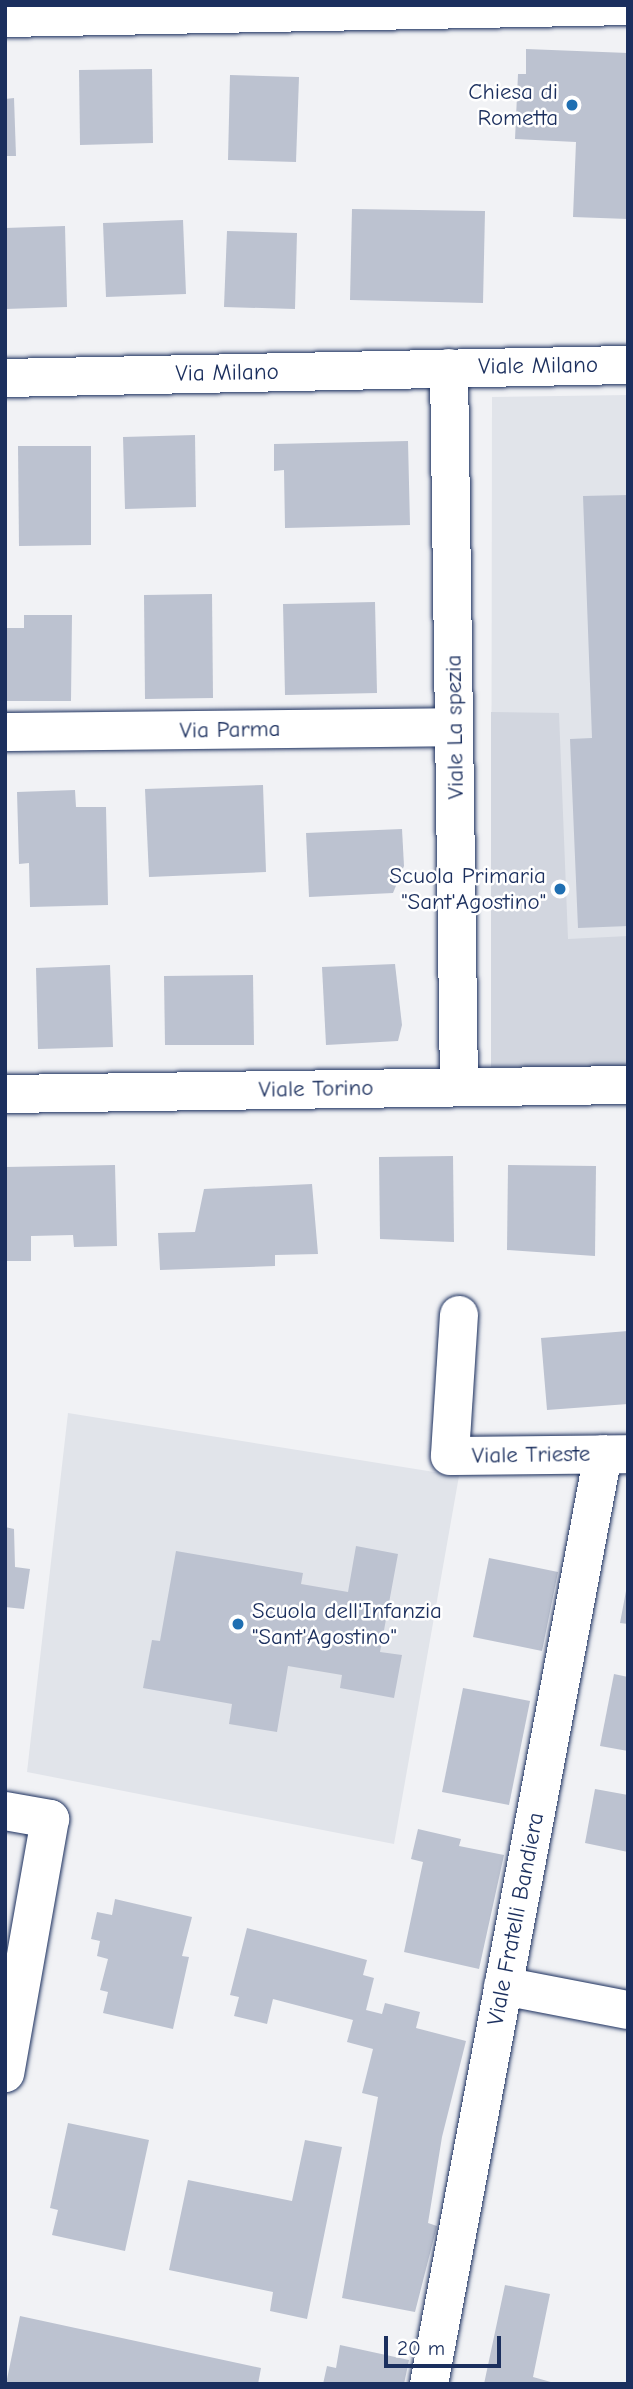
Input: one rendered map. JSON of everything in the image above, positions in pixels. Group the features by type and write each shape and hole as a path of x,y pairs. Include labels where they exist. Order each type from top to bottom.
{"street":[{"path":"5,18 628,6"},
{"name":"Viale Milano","path":"449,368 628,365"},
{"name":"Via Milano","path":"5,378 449,368"},
{"name":"Viale La spezia","path":"449,368 459,1087"},
{"name":"Via Parma","path":"5,732 454,727"},
{"name":"Viale Torino","path":"5,1094 628,1085"},
{"name":"Viale Trieste","path":"459,1315 450,1456 615,1454"},
{"name":"Viale Fratelli Bandiera","path":"429,2384 503,1986 615,1454"},
{"path":"5,1811 50,1819 5,2073"},
{"path":"503,1986 628,2010"}],"shaded area":[{"name":"Scuola Primaria \"Sant'Agostino\"","path":"628,395 628,1067 491,1067 492,397"},
{"path":"491,712 559,713 568,939 628,936 628,1067 491,1067"},
{"name":"Scuola dell'Infanzia \"Sant'Agostino\"","path":"68,1413 459,1476 394,1844 27,1772"}],"building":[{"name":"Chiesa di Rometta","path":"526,49 628,53 628,219 573,217 576,142 515,139 518,74 526,74"},
{"path":"152,69 153,143 80,145 79,70"},
{"path":"230,75 299,77 296,162 228,160"},
{"path":"14,98 16,156 5,156 5,99"},
{"path":"352,209 485,211 483,303 350,300"},
{"path":"183,220 186,294 106,297 103,223"},
{"path":"65,226 67,307 5,309 5,228"},
{"path":"227,231 297,233 295,309 224,307"},
{"path":"195,435 196,507 125,509 123,437"},
{"path":"408,441 410,525 285,528 284,470 274,471 274,444"},
{"path":"18,446 91,446 91,545 19,546"},
{"path":"628,495 628,926 578,928 570,739 592,738 583,496"},
{"path":"212,594 213,698 145,699 144,595"},
{"path":"375,602 377,693 285,695 283,604"},
{"path":"24,615 72,615 71,701 5,701 5,628 24,628"},
{"path":"263,785 266,872 149,877 145,789"},
{"path":"75,790 76,807 106,807 108,905 30,907 29,863 19,864 17,792"},
{"path":"402,829 404,866 393,893 309,897 306,833"},
{"path":"395,964 402,1025 398,1041 326,1045 322,967"},
{"path":"110,965 113,1047 38,1049 36,968"},
{"path":"253,975 254,1045 165,1045 164,976"},
{"path":"453,1156 454,1242 380,1239 379,1157"},
{"path":"115,1165 117,1246 74,1247 73,1235 31,1236 31,1261 5,1261 5,1167"},
{"path":"508,1165 596,1166 595,1256 507,1250"},
{"path":"312,1184 318,1254 275,1255 275,1266 160,1270 158,1233 195,1232 204,1189"},
{"path":"628,1331 628,1404 547,1410 541,1338"},
{"path":"5,1527 14,1529 15,1567 30,1569 24,1609 5,1607"},
{"path":"356,1546 398,1554 380,1652 402,1655 394,1698 340,1688 342,1675 288,1666 277,1732 229,1724 232,1704 143,1688 152,1640 160,1641 176,1551 303,1573 301,1584 348,1592"},
{"path":"489,1558 558,1572 542,1651 473,1637"},
{"path":"628,1591 628,1624 620,1623"},
{"path":"614,1674 628,1677 628,1751 600,1746"},
{"path":"463,1688 530,1701 509,1805 442,1792"},
{"path":"595,1789 628,1795 628,1852 585,1843"},
{"path":"418,1829 461,1839 459,1846 504,1855 479,1969 404,1952 423,1862 411,1859"},
{"path":"115,1899 192,1917 182,1956 189,1957 173,2029 103,2013 108,1992 100,1990 108,1959 97,1956 100,1941 91,1939 97,1912 112,1915"},
{"path":"247,1928 367,1960 363,1975 374,1978 366,2010 382,2014 385,2003 420,2012 416,2028 466,2041 442,2137 428,2223 437,2226 415,2312 342,2298 378,2097 362,2093 373,2049 347,2042 353,2020 273,1999 267,2024 234,2016 239,1997 230,1995"},
{"path":"68,2123 149,2140 125,2251 52,2235 58,2210 50,2208"},
{"path":"305,2140 342,2147 307,2319 270,2311 273,2292 169,2270 188,2180 292,2201"},
{"path":"505,2285 550,2294 533,2377 558,2384 484,2384"},
{"path":"20,2316 261,2368 258,2384 6,2384"},
{"path":"340,2345 409,2360 404,2384 323,2384 327,2366 336,2368"}],"place":[{"name":"Chiesa di Rometta","path":"572,105"},
{"name":"Scuola Primaria \"Sant'Agostino\"","path":"560,889"},
{"name":"Scuola dell'Infanzia \"Sant'Agostino\"","path":"238,1624"}]}
